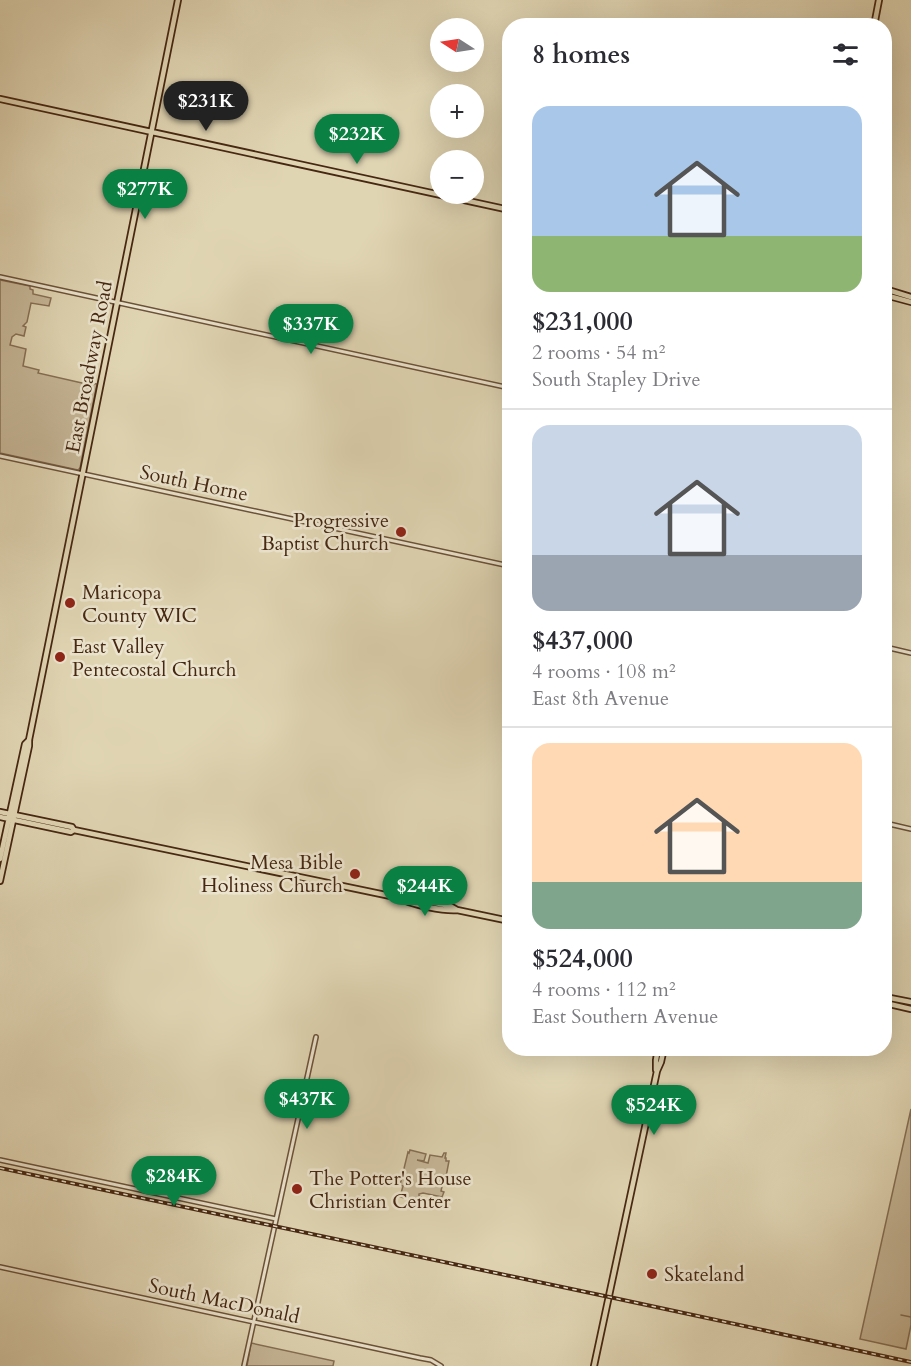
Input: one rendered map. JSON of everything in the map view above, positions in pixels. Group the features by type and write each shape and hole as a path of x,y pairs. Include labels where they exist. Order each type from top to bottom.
{"main road":[{"name":"East Broadway Road","path":"0,881 25,744 28,740 83,474 178,0"},
{"path":"876,18 879,0"},
{"path":"0,99 502,208"},
{"path":"892,293 911,297"},
{"path":"892,294 911,302"},
{"path":"0,812 12,817"},
{"path":"0,817 12,817 72,828 400,898 450,906 457,910 502,919"},
{"name":"East Broadway Road","path":"0,859 12,817"},
{"path":"892,998 911,1002"},
{"path":"892,1005 911,1009"},
{"path":"657,1056 657,1071"},
{"path":"594,1366 657,1071 662,1056"}],"street":[{"path":"0,277 502,386"},
{"name":"South Horne","path":"0,456 502,564"},
{"path":"892,648 911,652"},
{"path":"892,825 911,829"},
{"path":"244,1366 316,1037"},
{"path":"0,1160 276,1219"},
{"name":"South MacDonald","path":"0,1267 431,1360 441,1366"}],"shaded area":[{"path":"0,280 30,286 33,294 51,298 49,306 31,303 27,322 23,326 26,327 24,336 16,334 12,337 10,345 26,349 23,366 39,370 38,373 97,384 78,470 0,453"},
{"path":"911,1109 911,1325 906,1349 860,1339"},
{"path":"410,1150 426,1154 424,1161 417,1160 428,1163 430,1155 442,1157 446,1153 446,1161 449,1161 441,1191 444,1192 442,1197 423,1193 419,1194 420,1201 400,1197 403,1186 400,1185"},
{"path":"251,1343 334,1361 333,1366 247,1366"}],"waterway":[{"path":"901,1315 911,1317"}],"railway":[{"path":"0,1168 911,1362"}],"place":[{"name":"Progressive Baptist Church","path":"401,532"},
{"name":"Maricopa County WIC","path":"70,603"},
{"name":"East Valley Pentecostal Church","path":"60,657"},
{"name":"Mesa Bible Holiness Church","path":"355,874"},
{"name":"The Potter's House Christian Center","path":"297,1189"},
{"name":"Skateland","path":"652,1274"}]}
